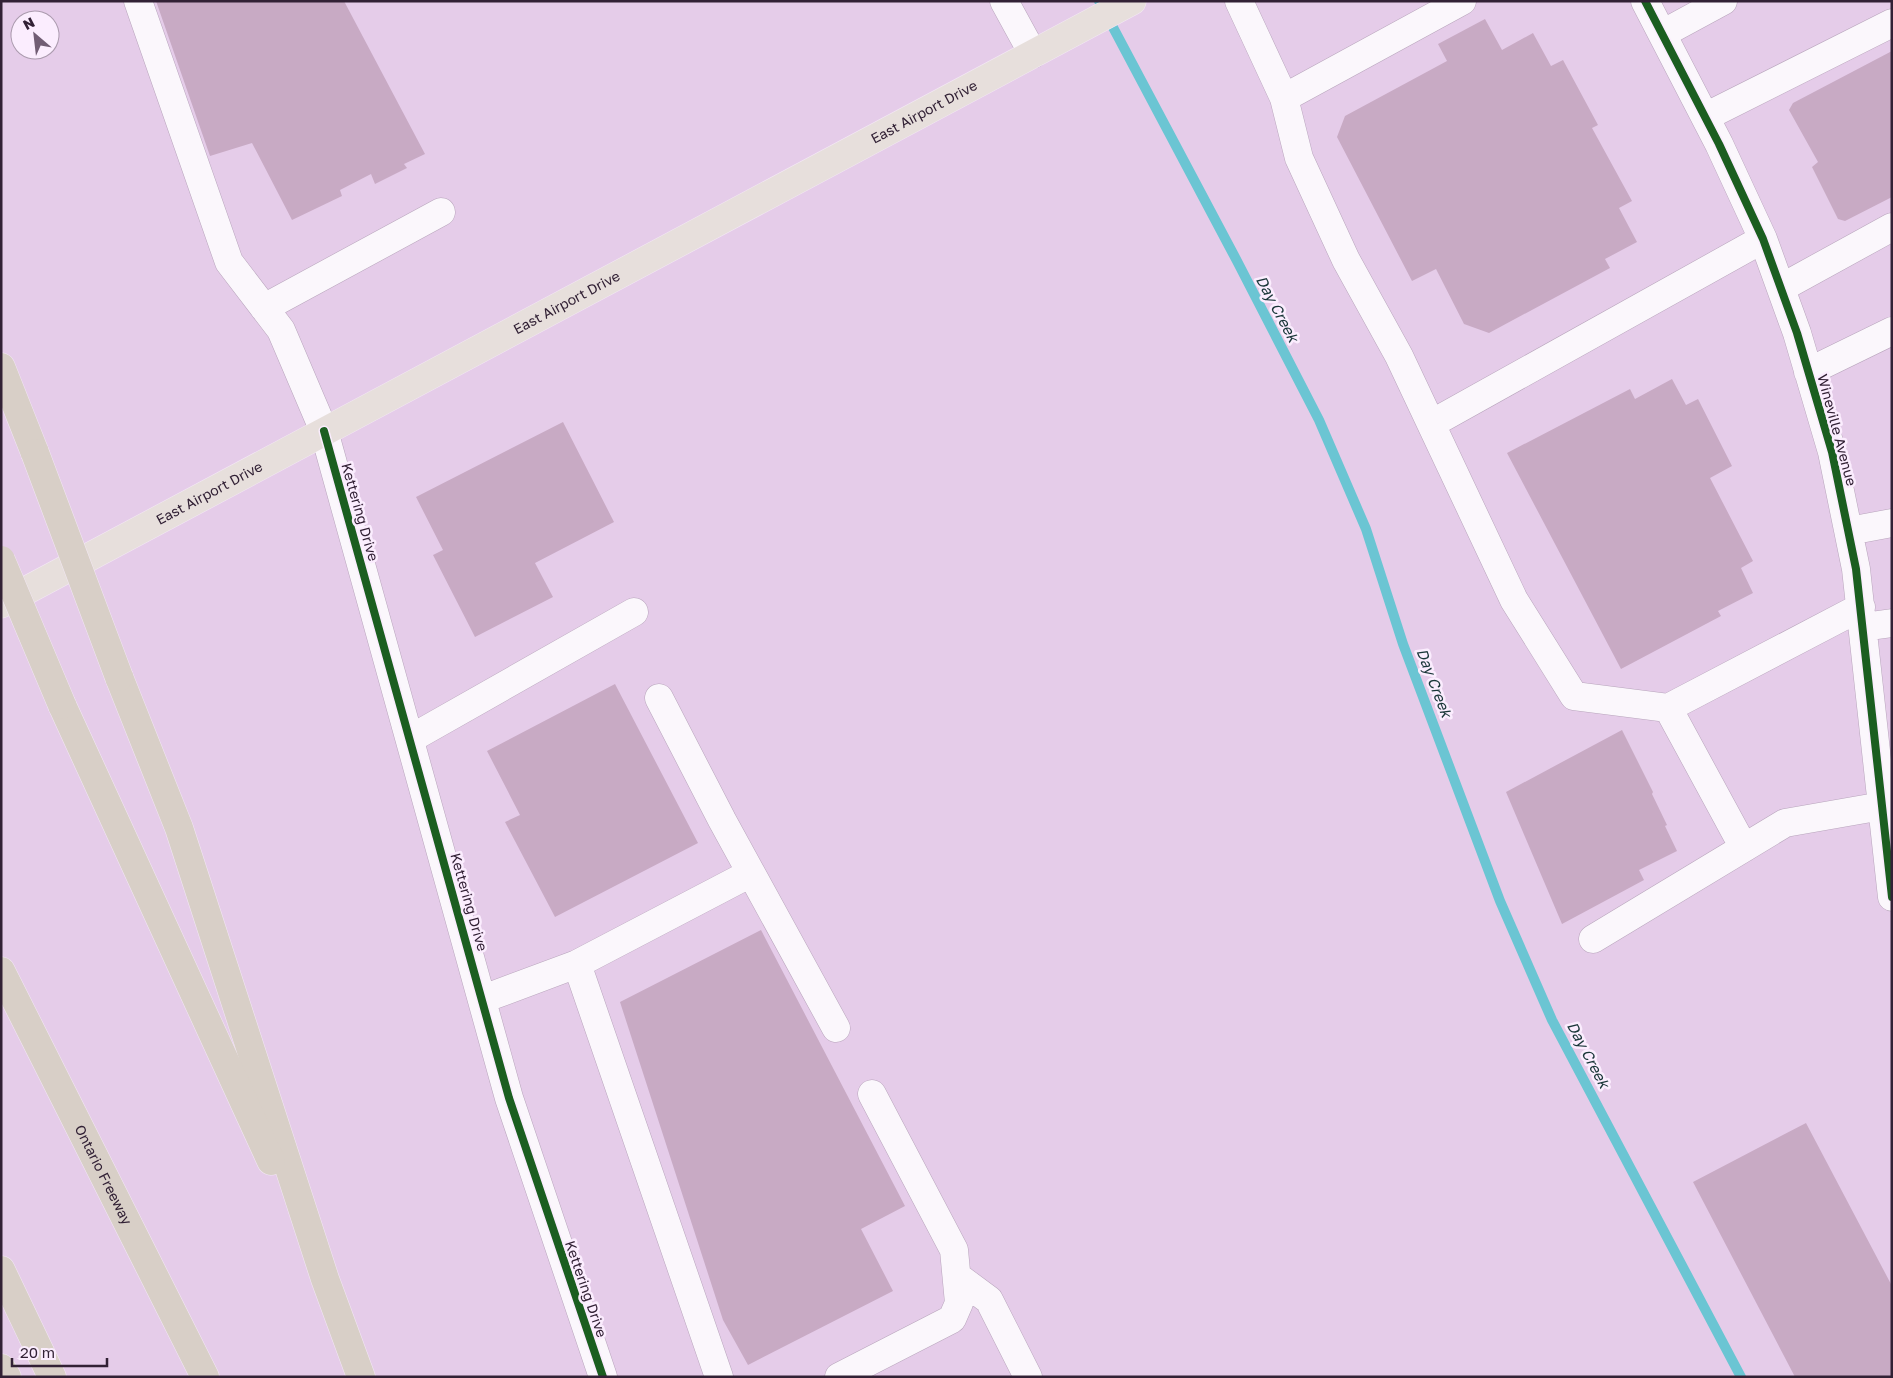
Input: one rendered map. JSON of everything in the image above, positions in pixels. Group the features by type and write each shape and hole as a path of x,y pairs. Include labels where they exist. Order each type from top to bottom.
{"highway":[{"path":"1,367 35,452 119,677 179,828 325,1279 361,1377"},
{"path":"1,560 62,705 325,1279"},
{"name":"Ontario Freeway","path":"1,971 205,1377"},
{"path":"1,1270 52,1377"},
{"path":"1,1368 7,1377"}],"main road":[{"name":"East Airport Drive","path":"1,604 1132,1"}],"street":[{"name":"Kettering Drive","path":"138,1 229,262 281,330 324,431 509,1098 603,1377"},
{"path":"1004,1 1033,54"},
{"path":"1239,1 1284,98 1299,158 1346,260 1399,356 1514,600 1574,696 1668,708 1862,617 1892,622"},
{"path":"1284,98 1462,1"},
{"name":"Wineville Avenue","path":"1645,1 1705,117 1763,239 1781,288 1832,452 1856,568 1892,897"},
{"path":"1662,34 1723,1"},
{"path":"1705,117 1892,23"},
{"path":"264,308 441,212"},
{"path":"1781,288 1892,227"},
{"path":"1431,424 1763,239"},
{"path":"1808,372 1892,331"},
{"path":"1849,531 1892,523"},
{"path":"410,740 634,612"},
{"path":"659,698 751,873 836,1028"},
{"path":"1668,708 1744,848"},
{"path":"1593,939 1785,824 1882,806"},
{"path":"482,999 577,964 751,873"},
{"path":"577,964 718,1377"},
{"path":"838,1377 952,1319 959,1304 954,1250 872,1094"},
{"path":"958,1277 989,1300 1028,1377"}],"building":[{"path":"156,1 344,1 425,154 404,164 407,168 375,184 371,174 340,190 342,196 292,220 252,143 210,156"},
{"path":"1485,19 1502,50 1533,33 1551,66 1563,60 1598,125 1592,128 1632,201 1619,208 1637,242 1605,259 1610,268 1489,333 1464,324 1436,269 1412,281 1337,137 1345,116 1447,61 1438,44"},
{"path":"1892,51 1892,197 1845,221 1838,219 1812,167 1818,162 1789,110 1793,103"},
{"path":"1672,379 1686,405 1698,399 1732,466 1710,478 1753,561 1741,568 1753,593 1718,611 1721,616 1621,669 1507,453 1630,389 1635,399"},
{"path":"563,422 614,522 535,563 553,597 475,637 433,555 443,550 416,497"},
{"path":"615,684 698,843 555,917 505,822 520,815 487,751"},
{"path":"1622,730 1653,792 1652,794 1667,825 1665,826 1677,851 1639,870 1644,880 1562,924 1506,792"},
{"path":"761,930 905,1206 861,1229 893,1291 748,1365 723,1320 620,1002"},
{"path":"1806,1123 1892,1286 1892,1377 1795,1377 1693,1182"}],"waterway":[{"name":"Day Creek","path":"1099,1 1319,420 1366,529 1403,644 1500,901 1552,1020 1741,1377"}],"cycle path":[{"path":"1645,1 1719,144 1763,239 1797,333 1832,452 1856,569 1892,897"},
{"path":"324,431 509,1098 603,1377"}]}
